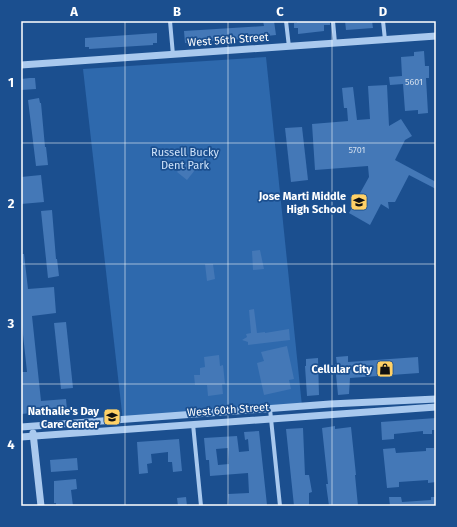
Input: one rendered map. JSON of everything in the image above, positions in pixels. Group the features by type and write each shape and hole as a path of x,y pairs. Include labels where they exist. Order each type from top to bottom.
{"street":[{"path":"170,21 173,55"},
{"path":"286,21 289,47"},
{"path":"333,21 335,43"},
{"path":"383,21 385,40"},
{"name":"West 56th Street","path":"21,65 436,36"},
{"name":"West 60th Street","path":"21,427 436,398"},
{"path":"341,413 347,411 354,403"},
{"name":"West 60th Street","path":"21,437 436,406"},
{"path":"270,409 280,506"},
{"path":"193,423 201,506"},
{"path":"32,426 41,506"}],"green space":[{"name":"Russell Bucky Dent Park","path":"266,57 302,406 123,421 83,69"}],"building":[{"path":"263,21 274,21 276,35 257,38 185,43 184,31 264,26"},
{"path":"297,21 330,21 330,25 324,25 324,31 298,34 298,28 294,28 294,23 297,23"},
{"path":"345,21 372,21 373,28 346,30"},
{"path":"157,33 157,43 153,43 153,45 89,49 89,47 85,47 85,38"},
{"path":"424,51 425,66 429,66 429,78 426,78 428,113 418,114 418,110 405,111 403,84 390,85 389,77 402,76 401,57 414,56 414,52"},
{"path":"35,78 36,89 21,90 21,79"},
{"path":"387,85 389,126 401,119 412,136 405,140 395,160 436,182 436,189 409,175 395,202 388,202 389,209 381,204 370,225 349,213 369,177 368,166 315,170 312,124 348,121 347,108 344,108 342,88 353,87 357,120 370,119 368,86"},
{"path":"39,98 41,103 48,165 36,166 28,100"},
{"path":"302,127 308,180 291,182 285,128"},
{"path":"185,162 195,170 187,180 177,172"},
{"path":"41,175 44,202 21,204 21,177"},
{"path":"52,210 59,276 48,278 41,211"},
{"path":"260,250 264,269 253,270 252,251"},
{"path":"21,254 24,254 28,289 54,287 56,313 32,316 41,401 66,399 67,410 21,414 21,372 27,372 21,316"},
{"path":"205,264 213,264 215,279 207,281"},
{"path":"254,309 257,333 289,329 290,340 248,345 248,342 242,340 247,337 246,334 251,333 249,310"},
{"path":"66,322 73,388 61,389 54,323"},
{"path":"287,346 294,379 289,380 291,389 264,395 257,363 264,361 261,352"},
{"path":"219,355 220,366 223,365 225,384 222,384 223,394 208,396 207,385 195,385 194,375 200,375 200,368 205,367 204,357"},
{"path":"348,356 348,362 418,357 419,373 350,378 349,394 338,395 335,364 337,364 336,357"},
{"path":"318,358 319,395 307,396 306,359"},
{"path":"436,418 436,430 432,430 432,434 423,434 423,431 394,434 394,439 382,440 381,422"},
{"path":"335,426 335,429 351,427 358,506 329,506 322,428"},
{"path":"303,428 305,475 309,475 312,492 309,493 309,506 294,506 286,429"},
{"path":"259,431 267,505 229,506 228,494 249,493 248,473 210,476 209,460 206,460 204,438 237,436 239,452 249,451 248,439 245,440 244,432","holes":["228,448 229,464 218,465 216,449"]},
{"path":"179,439 182,471 173,472 172,462 168,462 168,452 151,454 152,463 147,464 148,473 139,474 137,442"},
{"path":"395,448 396,453 426,451 426,448 434,448 434,450 436,450 436,482 428,483 428,480 399,482 399,487 387,488 383,449"},
{"path":"77,458 78,470 51,472 50,460"},
{"path":"76,479 77,489 71,490 73,506 56,506 56,503 54,503 54,481"},
{"path":"186,497 187,506 178,506 177,498"},
{"path":"389,497 401,497 402,502 431,500 431,497 436,497 436,506 390,506"}],"place":[{"name":"Jose Marti Middle High School","path":"359,202"},
{"name":"Cellular City","path":"385,369"},
{"name":"Nathalie's Day Care Center","path":"112,417"}]}
